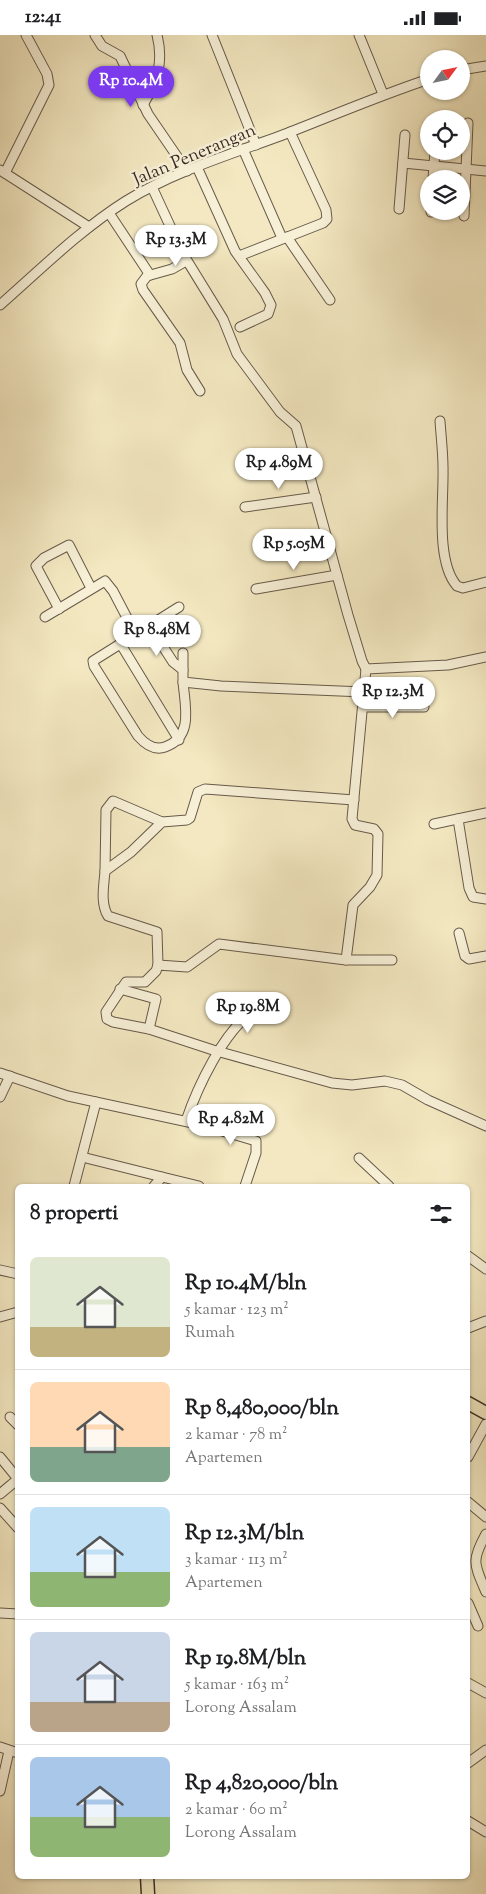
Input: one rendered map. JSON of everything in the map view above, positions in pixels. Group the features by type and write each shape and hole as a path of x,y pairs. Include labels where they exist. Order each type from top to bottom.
{"highway":[{"path":"470,1404 486,1413"},
{"path":"147,1879 148,1894"}],"street":[{"path":"26,35 47,74 49,85 2,172 89,227"},
{"path":"95,35 102,46 120,55 143,105 187,171"},
{"path":"143,105 155,85 160,67 160,51 156,35"},
{"path":"212,35 256,145"},
{"path":"359,35 383,94"},
{"path":"470,68 486,65"},
{"name":"Jalan Penerangan","path":"0,305 89,227 152,187 242,149 290,132 383,94 420,82"},
{"path":"239,256 323,223 327,217 290,132"},
{"path":"399,209 404,135"},
{"path":"242,149 284,238 330,301"},
{"path":"434,160 434,170"},
{"path":"465,169 466,160"},
{"path":"403,163 486,171"},
{"path":"197,167 239,256 265,293 271,305 268,313 240,327"},
{"path":"152,187 186,261 218,309 237,355 280,413 296,426 337,575 366,669 354,799 354,823 358,827 374,829 378,834 377,875 370,887 353,905 346,960"},
{"path":"109,213 150,275"},
{"path":"186,261 172,269 150,275 143,280 142,287 180,343 188,370 200,391"},
{"path":"440,421 443,468 441,521 443,547 452,578 457,586 463,589 486,581"},
{"path":"245,507 316,497"},
{"path":"59,609 36,566 67,542 91,588"},
{"path":"256,589 337,575"},
{"path":"45,617 105,581 108,583 136,633"},
{"path":"179,607 93,661 94,666 145,745 161,748 179,740 186,727 183,653"},
{"path":"149,625 173,662 183,670"},
{"path":"120,643 179,740"},
{"path":"366,669 448,665 486,657"},
{"path":"183,682 220,687 364,692"},
{"path":"363,707 424,707"},
{"path":"354,799 205,789 198,793 190,818 187,820 162,822 121,803 113,801 109,804 106,810 105,911 111,918 157,932 158,965 156,971 145,982 126,983 120,989 107,1007 107,1019 112,1022 149,1029 332,1083 352,1085 385,1081 402,1085 428,1101 486,1126"},
{"path":"434,824 486,813"},
{"path":"458,819 469,888 473,897 486,899"},
{"path":"105,871 130,852 162,822"},
{"path":"460,933 465,956 470,959 486,956"},
{"path":"158,965 187,967 219,944 346,960 392,960"},
{"path":"120,989 156,999 149,1029"},
{"path":"186,1121 202,1080 219,1051 254,1011 277,1018"},
{"path":"0,1073 47,1090 186,1121 256,1141 256,1153 246,1184"},
{"path":"0,1097 10,1076"},
{"path":"75,1184 96,1102"},
{"path":"82,1157 191,1184"},
{"path":"359,1158 387,1184"},
{"path":"156,1184 162,1177"},
{"path":"470,1257 486,1269"},
{"path":"0,1270 15,1273"},
{"path":"0,1312 14,1313"},
{"path":"0,1317 14,1313"},
{"path":"470,1327 486,1321"},
{"path":"10,1417 15,1422"},
{"path":"470,1453 486,1424"},
{"path":"0,1457 15,1476"},
{"path":"0,1494 15,1481"},
{"path":"470,1504 486,1517"},
{"path":"0,1507 15,1524"},
{"path":"486,1534 474,1558 477,1573 486,1592"},
{"path":"470,1608 478,1626"},
{"path":"0,1613 15,1614"},
{"path":"470,1684 486,1693"},
{"path":"0,1791 9,1750"},
{"path":"470,1762 486,1750"},
{"path":"470,1822 486,1832"}]}
